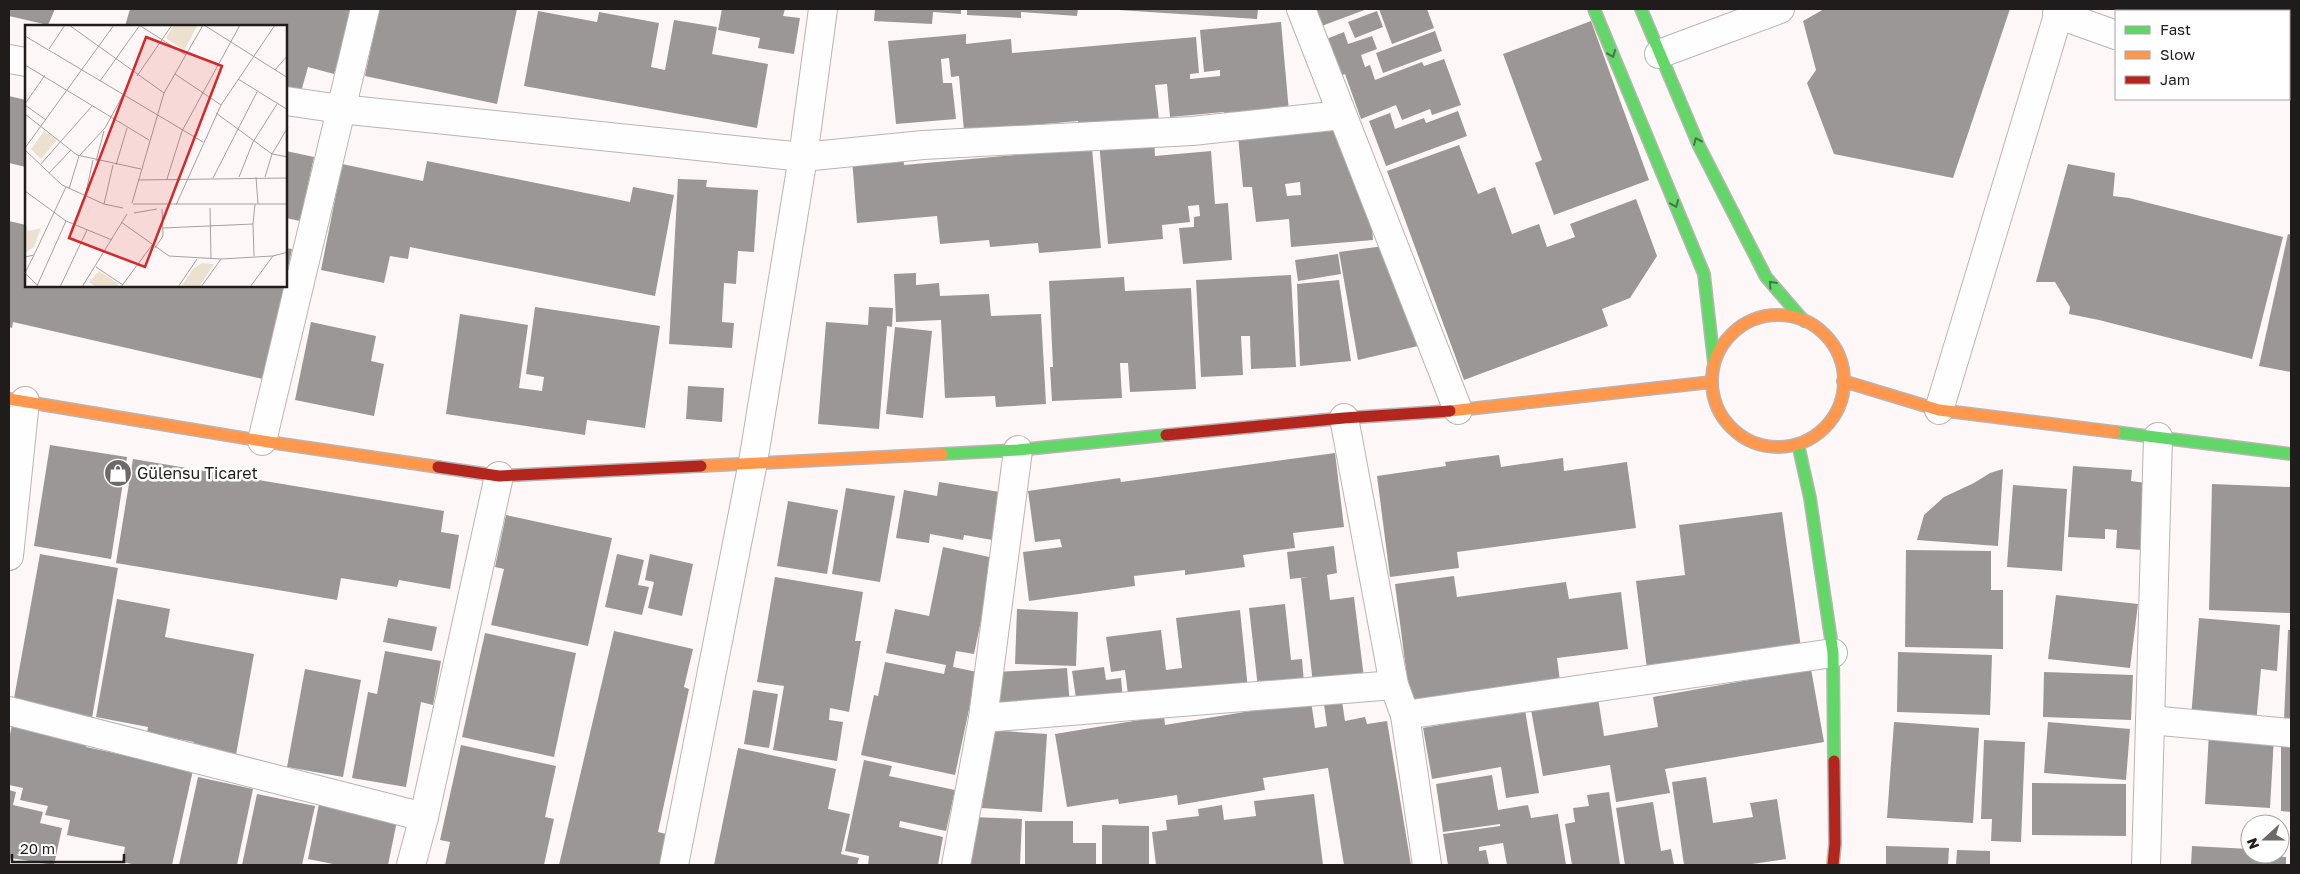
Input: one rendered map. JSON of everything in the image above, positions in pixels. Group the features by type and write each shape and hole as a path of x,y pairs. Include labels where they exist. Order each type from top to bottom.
{"street":[{"path":"262,441 365,9"},
{"path":"674,865 753,462 803,157 823,9"},
{"path":"1300,9 1458,410"},
{"path":"1594,9 1704,274 1714,362 1712,382 1715,400 1723,417 1735,432 1751,442 1769,447 1787,447 1798,444 1821,431 1833,417 1841,399 1843,381 1841,362 1833,345 1820,331 1804,321 1786,316 1768,316 1750,321 1734,331 1722,346 1714,362"},
{"path":"1641,9 1699,146 1766,277 1804,321"},
{"path":"1660,54 1780,9"},
{"path":"1939,410 2058,12 2115,35"},
{"path":"9,59 25,62"},
{"path":"288,101 340,109 803,157 923,145 1192,131 1342,115"},
{"path":"1843,381 1939,410 2291,454"},
{"path":"9,556 17,400 262,441 499,476 1018,450 1344,418 1458,410 1712,382"},
{"path":"1344,418 1394,685 1405,715 1427,865"},
{"path":"2146,865 2158,437"},
{"path":"1798,444 1810,498 1833,653 1835,844 1833,865"},
{"path":"956,865 983,718 1018,450"},
{"path":"411,865 424,817 499,476"},
{"path":"1405,715 1833,653"},
{"path":"983,718 1394,685"},
{"path":"9,711 424,817"},
{"path":"2150,720 2291,733"}],"building":[{"path":"9,9 55,9 48,25 9,16"},
{"path":"130,9 353,9 334,74 308,67 301,92 288,88 288,25 125,25"},
{"path":"379,9 517,9 497,104 365,76"},
{"path":"722,9 785,9 783,16 800,18 794,54 758,48 760,38 718,30"},
{"path":"875,9 961,9 961,14 933,12 932,24 874,21"},
{"path":"967,9 1078,9 1077,16 1021,12 1021,18 967,15"},
{"path":"1103,9 1258,9 1257,19"},
{"path":"1312,9 1367,9 1319,27"},
{"path":"1379,9 1427,9 1434,28 1392,44"},
{"path":"1824,9 2010,9 1953,178 1834,154 1807,83 1816,70 1803,21"},
{"path":"538,11 597,22 599,12 659,23 651,67 665,70 674,20 717,27 712,54 768,64 757,128 524,86"},
{"path":"1377,11 1383,27 1355,38 1348,22"},
{"path":"1591,21 1649,180 1554,215 1535,163 1542,160 1503,54"},
{"path":"1281,22 1289,112 1224,118 1224,112 1170,117 1167,84 1155,85 1159,120 1079,127 1078,121 964,131 959,76 951,77 949,58 941,59 943,83 952,83 956,119 896,124 888,41 966,34 966,44 1011,39 1012,53 1196,37 1199,73 1190,74 1190,79 1220,76 1220,70 1204,72 1200,30"},
{"path":"1435,31 1442,51 1383,73 1376,53"},
{"path":"1344,32 1348,44 1372,36 1377,49 1361,55 1365,67 1370,65 1375,80 1422,62 1424,66 1444,59 1461,105 1432,115 1430,109 1402,120 1396,105 1361,119 1345,74 1333,79 1319,42"},
{"path":"9,96 25,100 25,167 9,163"},
{"path":"1458,111 1467,136 1386,166 1369,121 1390,113 1395,129 1424,118 1426,123"},
{"path":"1342,127 1369,189 1373,240 1291,247 1289,219 1256,222 1252,187 1243,187 1238,136","holes":["1300,182 1301,195 1287,196 1285,184"]},
{"path":"1154,137 1155,156 1211,151 1215,204 1228,203 1232,260 1183,264 1179,228 1194,227 1194,217 1200,216 1199,205 1188,206 1190,222 1162,225 1163,239 1108,244 1099,142"},
{"path":"1459,145 1478,194 1495,187 1512,234 1539,224 1547,247 1575,237 1570,224 1636,199 1657,256 1630,298 1602,309 1608,326 1464,380 1387,171"},
{"path":"1092,148 1101,248 1039,253 1038,243 990,247 989,240 940,244 937,216 857,223 852,158 903,154 904,165"},
{"path":"288,151 314,157 300,221 288,218"},
{"path":"427,161 630,202 633,187 674,195 655,296 410,247 408,259 390,256 384,283 321,270 342,164 423,181"},
{"path":"2068,164 2115,173 2113,196 2129,198 2283,237 2252,359 2069,314 2070,307 2055,282 2036,282"},
{"path":"678,179 707,180 706,187 758,190 754,252 738,251 736,284 724,283 722,322 734,323 732,348 669,344"},
{"path":"9,221 25,225 25,288 284,288 263,379 13,322 12,328 9,327"},
{"path":"2288,234 2291,235 2291,372 2259,366"},
{"path":"1384,246 1418,346 1358,360 1339,252"},
{"path":"288,248 292,249 288,268"},
{"path":"1338,254 1341,274 1298,281 1295,260"},
{"path":"916,273 916,285 939,283 940,296 989,294 991,316 1041,314 1046,404 996,407 995,396 945,398 941,320 896,322 894,274"},
{"path":"1291,275 1296,367 1251,369 1250,336 1241,336 1243,375 1201,377 1196,280"},
{"path":"1124,277 1125,291 1191,288 1196,389 1130,392 1128,363 1120,363 1122,398 1052,401 1050,367 1053,367 1049,281"},
{"path":"1339,280 1351,361 1300,366 1297,284"},
{"path":"535,307 660,326 645,428 587,420 585,435 446,414 460,314 528,325 519,388 542,391 544,377 526,374"},
{"path":"869,307 893,308 892,327 887,326 879,429 818,424 826,322 868,325"},
{"path":"311,322 376,336 371,361 384,364 374,416 295,400"},
{"path":"895,327 932,331 923,418 886,414"},
{"path":"688,386 724,388 722,422 686,419"},
{"path":"50,445 127,457 111,559 34,546"},
{"path":"1335,453 1344,527 1293,533 1295,548 1243,555 1245,567 1185,575 1185,570 1134,576 1135,586 1029,601 1023,552 1062,547 1060,539 1035,542 1028,491 1120,478 1121,482"},
{"path":"1499,455 1501,467 1563,458 1564,471 1627,462 1636,528 1457,552 1459,568 1390,577 1377,476 1446,466 1445,462"},
{"path":"133,459 444,511 441,532 459,535 450,589 399,580 397,587 341,578 337,600 116,563"},
{"path":"2073,466 2132,470 2131,481 2146,483 2142,550 2116,548 2117,530 2105,529 2105,539 2068,537"},
{"path":"2003,469 1998,546 1917,540 1924,515 1944,497 1990,473"},
{"path":"939,482 1006,493 998,541 964,535 963,540 930,534 929,543 896,538 904,490 937,496"},
{"path":"2212,484 2291,487 2291,613 2209,610"},
{"path":"2013,485 2067,489 2062,571 2007,567"},
{"path":"846,488 895,496 880,582 832,574"},
{"path":"788,501 838,510 827,574 777,566"},
{"path":"1782,512 1801,648 1647,669 1636,581 1685,575 1679,525"},
{"path":"506,515 612,538 588,646 491,625 504,569 495,567"},
{"path":"1334,546 1337,573 1327,575 1330,600 1354,597 1364,678 1313,684 1301,578 1308,577 1290,579 1287,552"},
{"path":"943,547 994,558 974,654 956,651 953,667 977,672 955,775 861,755 874,695 878,696 885,662 944,674 946,665 886,653 895,609 929,616"},
{"path":"1906,550 1991,551 1991,590 2003,590 2003,649 1905,647"},
{"path":"40,554 118,568 92,718 13,704"},
{"path":"617,554 644,560 638,585 649,587 642,615 605,607"},
{"path":"650,554 693,564 682,616 648,608 654,582 645,580"},
{"path":"1454,576 1457,597 1566,582 1569,599 1621,592 1628,649 1557,658 1560,681 1410,701 1395,584"},
{"path":"775,577 863,592 855,641 861,641 849,712 830,708 829,720 843,722 837,761 773,750 784,686 757,682"},
{"path":"2056,595 2138,604 2130,668 2048,659"},
{"path":"117,599 170,609 165,637 254,654 236,755 193,747 194,742 147,733 148,727 96,717"},
{"path":"1285,604 1291,660 1302,659 1304,683 1258,688 1249,608"},
{"path":"1017,609 1078,612 1076,666 1015,664"},
{"path":"1240,610 1248,689 1129,703 1125,670 1111,672 1106,637 1161,630 1166,670 1182,668 1176,618"},
{"path":"388,618 437,627 432,651 383,642"},
{"path":"2199,618 2280,625 2277,671 2261,669 2256,724 2191,718"},
{"path":"2288,630 2291,630 2291,720 2284,720"},
{"path":"614,631 693,649 684,687 689,689 658,832 666,834 659,865 559,865"},
{"path":"485,633 576,653 554,757 462,737"},
{"path":"385,651 441,661 433,705 421,702 406,787 352,778 368,692 377,694"},
{"path":"1898,652 1992,655 1990,715 1897,712"},
{"path":"1104,667 1106,680 1121,678 1123,700 1077,705 1072,671"},
{"path":"1067,668 1070,706 1000,711 997,672"},
{"path":"305,669 361,680 343,777 287,767"},
{"path":"1811,669 1824,742 1665,769 1670,793 1616,802 1610,765 1543,776 1531,710 1598,698 1604,736 1658,727 1653,697"},
{"path":"2044,672 2133,675 2131,720 2043,717"},
{"path":"753,690 778,694 769,748 744,744"},
{"path":"1311,701 1315,728 1327,726 1324,704 1342,701 1345,721 1365,717 1367,724 1387,721 1411,865 1344,865 1328,768 1263,778 1265,790 1178,805 1177,795 1119,804 1118,799 1067,807 1055,734 1164,716 1165,725"},
{"path":"1525,710 1539,793 1506,798 1501,767 1432,779 1423,728"},
{"path":"1894,722 1979,728 1973,823 1887,818"},
{"path":"2048,722 2130,729 2126,780 2044,773"},
{"path":"12,725 87,741 86,747 193,770 172,865 137,865 122,862 125,847 67,835 70,820 45,815 48,806 20,800 23,788 9,785 9,739"},
{"path":"988,730 1047,734 1042,812 982,808"},
{"path":"2209,733 2274,737 2270,808 2205,804"},
{"path":"1984,740 2025,742 2021,842 1991,841 1992,819 1981,819"},
{"path":"2281,741 2291,741 2291,812 2281,811"},
{"path":"461,745 556,766 545,817 554,819 544,865 445,865 450,842 440,840"},
{"path":"738,748 836,769 828,809 850,814 841,854 859,858 857,865 714,865"},
{"path":"864,760 892,766 889,776 955,790 946,831 900,821 899,827 943,837 938,865 868,865 869,856 845,851"},
{"path":"1492,775 1498,810 1528,805 1531,818 1558,814 1566,865 1507,865 1503,843 1479,847 1479,851 1486,850 1489,865 1448,865 1443,834 1500,826 1500,824 1443,832 1436,784"},
{"path":"198,777 253,789 237,865 179,865"},
{"path":"1706,777 1713,823 1753,817 1750,803 1777,799 1786,859 1745,865 1684,865 1672,782"},
{"path":"2032,783 2126,784 2126,836 2032,835"},
{"path":"9,790 16,792 13,805 43,812 40,823 62,828 54,865 11,858 9,865"},
{"path":"1609,792 1620,865 1572,865 1565,824 1575,822 1573,808 1589,806 1587,795"},
{"path":"257,794 315,806 302,865 242,865"},
{"path":"1314,794 1323,865 1156,865 1152,832 1167,830 1166,820 1199,816 1198,809 1222,805 1224,820 1256,816 1254,801"},
{"path":"1653,802 1661,851 1671,849 1674,865 1625,865 1616,808"},
{"path":"319,804 397,821 388,865 338,865 308,859"},
{"path":"972,817 1022,819 1020,865 969,865"},
{"path":"1025,821 1073,821 1073,843 1096,843 1096,865 1025,865"},
{"path":"1102,825 1149,826 1149,865 1102,865"},
{"path":"1886,846 1949,848 1948,865 1886,865"},
{"path":"2192,846 2240,848 2240,864 2286,864 2286,865 2191,865"},
{"path":"1957,850 1990,851 1990,865 1956,865"}],"traffic: fast":[{"path":"1594,9 1704,274 1714,363"},
{"path":"1641,9 1699,146 1766,277 1804,321"},
{"path":"2115,432 2291,454"},
{"path":"942,454 1018,450 1166,435"},
{"path":"1798,444 1810,498 1833,653 1834,761"}],"traffic: slow":[{"path":"1778,315 1803,320 1814,326 1824,335 1833,345 1839,356 1844,381 1839,406 1833,417 1824,427 1814,436 1803,442 1778,447 1753,442 1742,436 1732,427 1723,417 1717,406 1712,381 1717,356 1723,345 1732,335 1742,326 1753,320 1778,315"},
{"path":"1843,381 1939,410 2115,432"},
{"path":"1450,411 1712,382"},
{"path":"9,399 262,441 438,467"},
{"path":"701,466 942,454"}],"traffic: jam":[{"path":"1166,435 1344,418 1450,411"},
{"path":"438,467 499,476 701,466"},
{"path":"1833,865 1835,844 1834,761"}],"place":[{"name":"Gülensu Ticaret","path":"118,473"}]}
